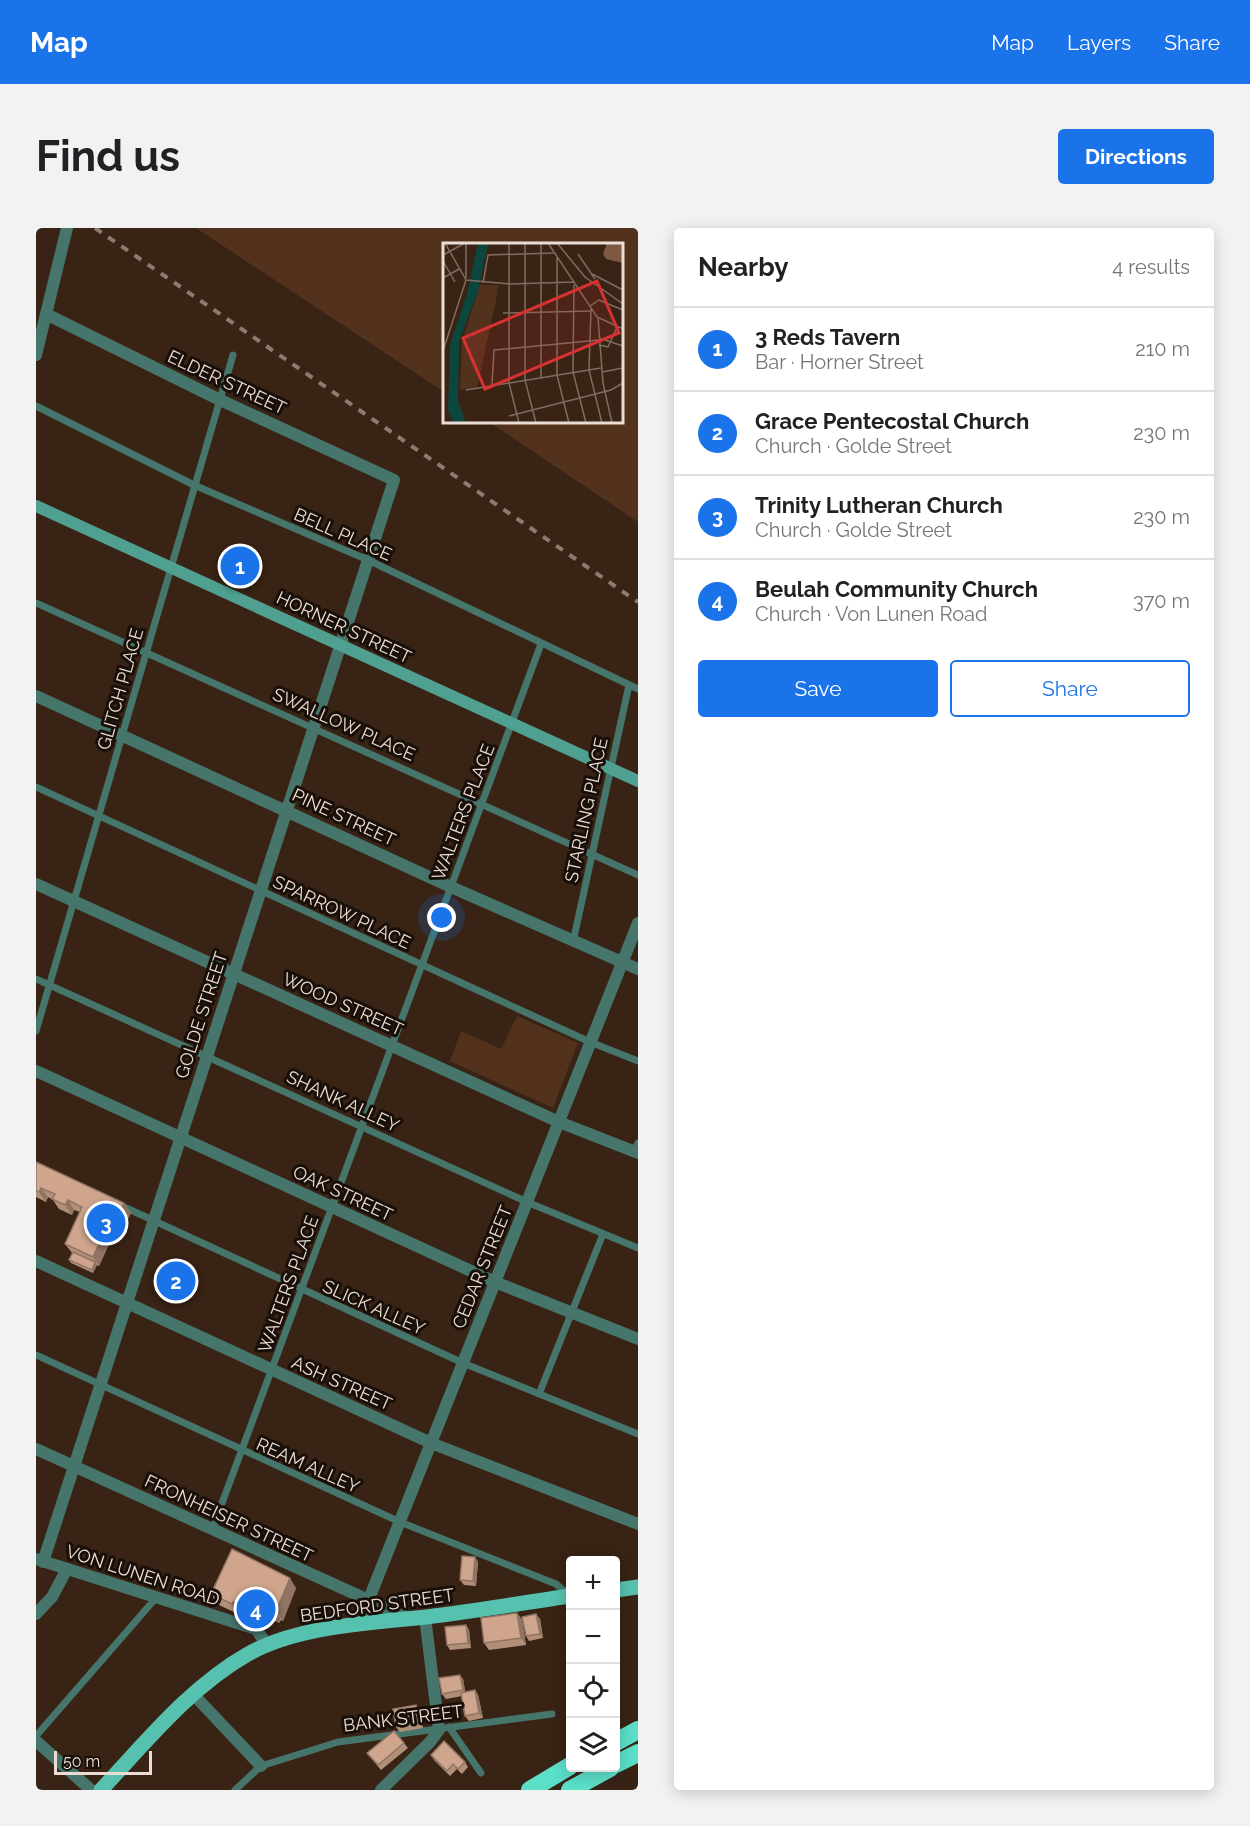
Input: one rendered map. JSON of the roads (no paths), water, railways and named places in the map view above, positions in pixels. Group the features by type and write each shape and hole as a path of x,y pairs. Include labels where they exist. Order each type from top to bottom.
{"highway":[{"path":"620,1739 638,1730"},
{"path":"620,1762 638,1753"},
{"path":"530,1790 566,1768"},
{"path":"570,1790 601,1772"}],"main road":[{"name":"HORNER STREET","path":"36,506 638,781"},
{"path":"620,1589 638,1587"},
{"name":"BEDFORD STREET","path":"101,1790 193,1694 247,1654 267,1645 286,1638 359,1624 566,1597"}],"street":[{"path":"36,355 67,228"},
{"name":"ELDER STREET","path":"46,314 218,399 394,480"},
{"name":"GOLDE STREET","path":"39,1560 74,1466 394,480"},
{"name":"PINE STREET","path":"36,696 451,887 638,969"},
{"name":"WOOD STREET","path":"36,884 559,1122 637,1149"},
{"name":"CEDAR STREET","path":"359,1624 638,923"},
{"name":"OAK STREET","path":"36,1071 495,1282 638,1340"},
{"name":"ASH STREET","path":"36,1261 431,1443 638,1524"},
{"name":"FRONHEISER STREET","path":"36,1449 368,1602 409,1618"},
{"name":"VON LUNEN ROAD","path":"39,1560 155,1599 256,1629 267,1645"},
{"path":"36,1614 52,1597 67,1569"},
{"path":"381,1790 444,1729 425,1617"},
{"path":"193,1694 261,1766"},
{"path":"36,1741 91,1790"}],"lane":[{"name":"GLITCH PLACE","path":"36,1031 232,355"},
{"name":"BELL PLACE","path":"36,406 194,485 368,560 638,689"},
{"name":"SWALLOW PLACE","path":"36,603 481,802 638,875"},
{"name":"WALTERS PLACE","path":"212,1530 541,644"},
{"name":"STARLING PLACE","path":"573,942 629,685"},
{"name":"SPARROW PLACE","path":"36,787 98,818 590,1042 638,1060"},
{"name":"SHANK ALLEY","path":"36,979 527,1202 638,1248"},
{"name":"SLICK ALLEY","path":"112,1202 463,1363 638,1434"},
{"path":"539,1394 603,1234"},
{"name":"REAM ALLEY","path":"36,1355 242,1452 400,1522 520,1568 556,1584 566,1593"},
{"path":"36,1736 155,1599"},
{"name":"BANK STREET","path":"261,1766 338,1742 552,1714"},
{"path":"444,1729 481,1773"},
{"path":"235,1790 261,1766"}],"railway":[{"path":"95,228 638,602"}],"place":[{"name":"3 Reds Tavern","path":"240,566"},
{"name":"Trinity Lutheran Church","path":"106,1223"},
{"name":"Grace Pentecostal Church","path":"176,1281"},
{"name":"Beulah Community Church","path":"256,1609"}]}
